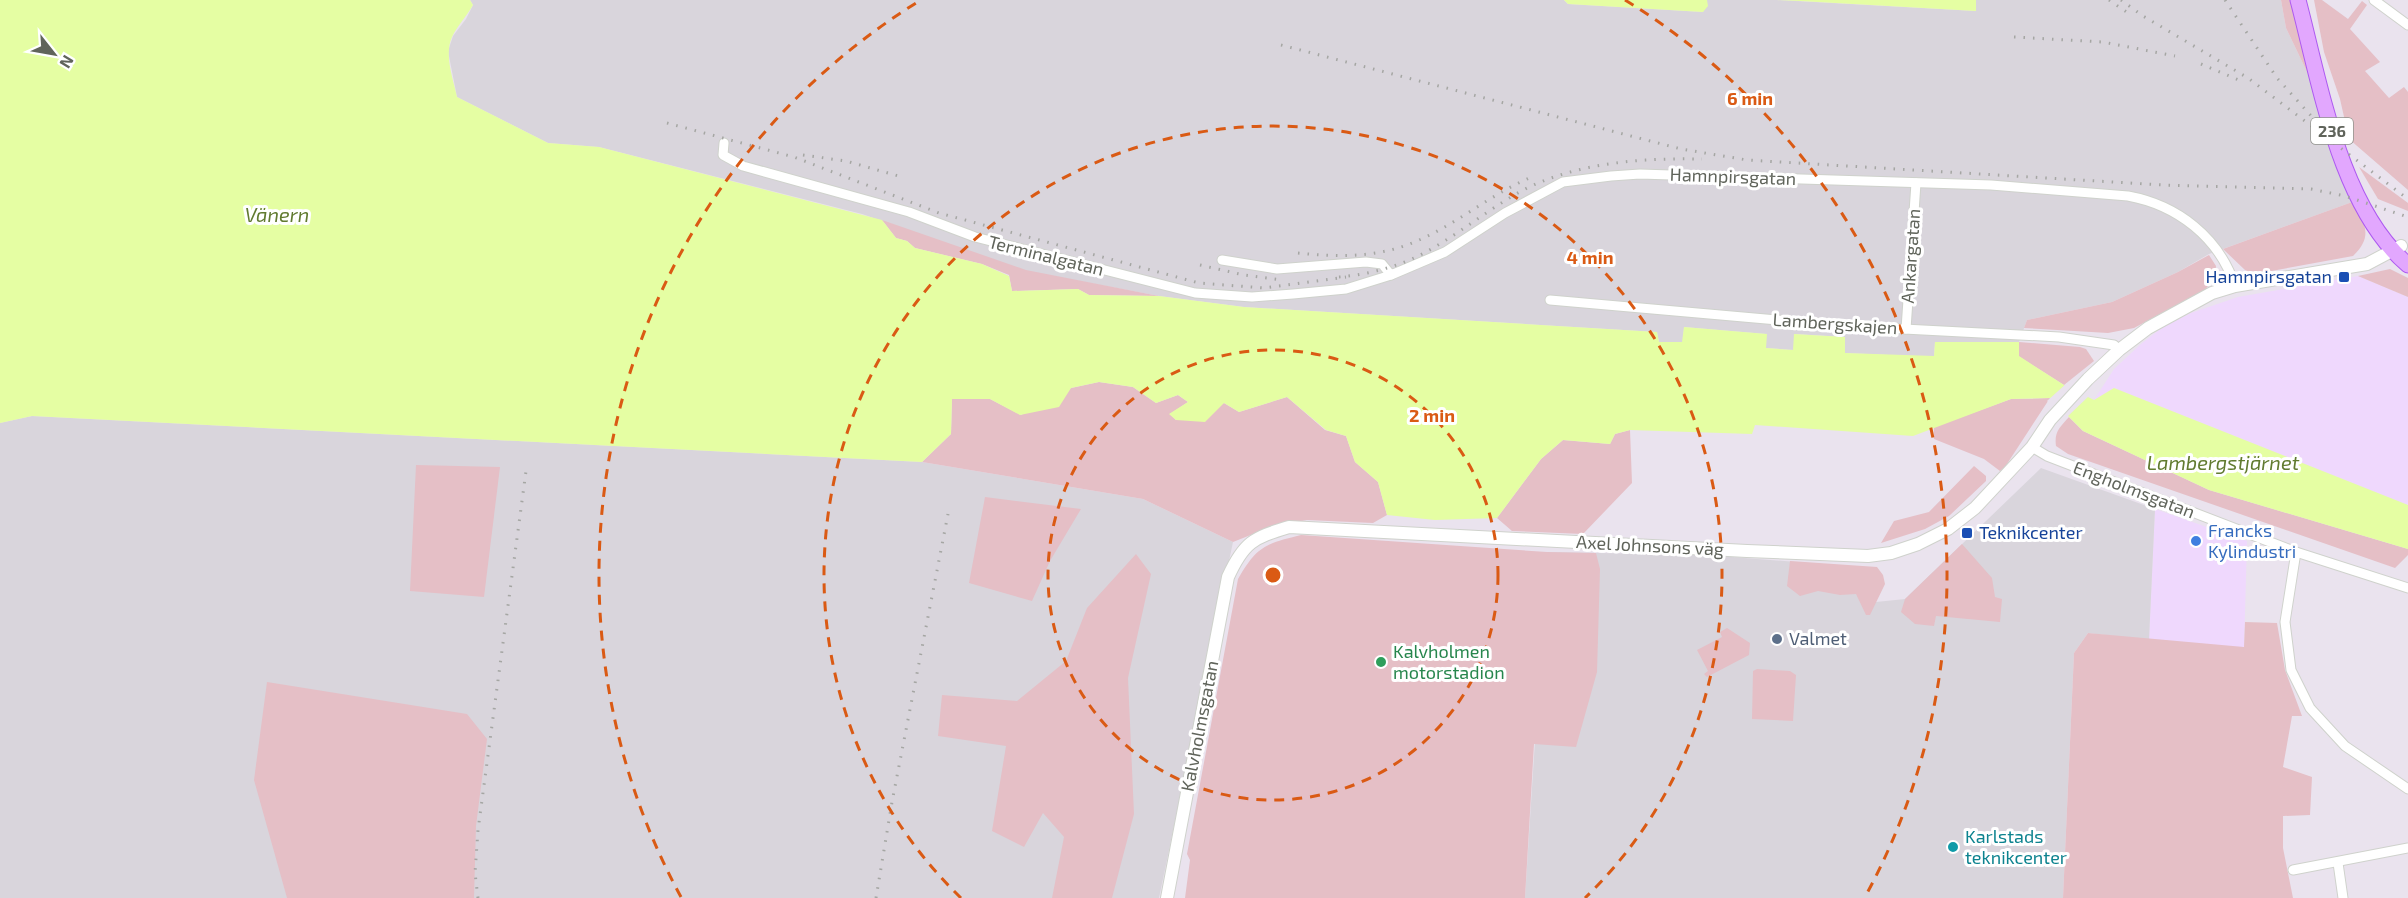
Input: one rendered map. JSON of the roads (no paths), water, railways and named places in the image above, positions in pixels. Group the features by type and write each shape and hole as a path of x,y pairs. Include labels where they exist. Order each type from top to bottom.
{"main road":[{"name":"236","path":"2298,0 2334,137 2360,200 2400,251"},
{"name":"236","path":"2306,0 2342,143 2356,178 2408,265"}],"street":[{"path":"2374,0 2408,25"},
{"name":"Terminalgatan","path":"724,143 723,155 743,166 909,212 975,237 1195,293 1252,297 1293,294 1346,289 1391,275"},
{"name":"Hamnpirsgatan","path":"1391,275 1445,252 1505,213 1563,182 1640,174 2002,186 2128,196 2150,200 2183,218 2213,244 2225,263 2235,286"},
{"name":"Ankargatan","path":"1906,329 1916,183"},
{"name":"Axel Johnsons väg","path":"1238,555 1260,536 1289,527 1747,551 1868,556 1891,553 1918,544 1948,529 1975,508 2032,447 2050,420 2092,375 2148,328 2212,293 2235,286 2367,264 2400,251"},
{"path":"1222,260 1277,269 1366,262 1382,264 1391,275"},
{"name":"Lambergskajen","path":"1550,300 1906,329 2059,337 2106,343 2114,345 2119,350"},
{"name":"Engholmsgatan","path":"2032,447 2047,456 2296,552 2408,588"},
{"path":"2296,552 2285,622 2291,670 2310,708 2345,746 2408,789"},
{"name":"Kalvholmsgatan","path":"1167,898 1228,577 1238,555"},
{"path":"2293,870 2408,848"},
{"path":"2338,863 2343,898"}],"water":[{"name":"Vänern","path":"0,0 470,0 473,5 454,33 449,51 457,97 548,143 599,147 882,220 896,238 907,241 915,248 982,264 1009,276 1012,291 1078,289 1089,295 1159,296 1244,307 1657,332 1659,342 1682,342 1684,327 1767,334 1766,348 1793,350 1794,334 1845,337 1845,353 1934,356 1935,342 2019,342 2019,356 2064,385 2094,400 2114,388 2408,505 2408,549 2209,490 2083,431 2050,398 2011,399 1913,436 1755,425 1752,434 1630,430 1615,434 1610,444 1563,440 1541,459 1497,518 1435,520 1387,515 1378,482 1355,462 1346,436 1326,430 1287,397 1239,412 1224,403 1205,422 1176,420 1169,414 1188,402 1178,395 1156,403 1133,387 1099,382 1071,388 1059,407 1020,415 990,399 952,399 951,434 922,462 32,416 0,423"},
{"path":"1564,0 1707,0 1708,6 1703,12 1568,4"},
{"path":"1777,0 1976,0 1976,11 1800,1"}],"railway":[{"path":"2109,0 2128,13"},
{"path":"2121,0 2143,16 2248,78 2408,199"},
{"path":"2225,0 2277,78 2313,118"},
{"path":"2014,37 2103,42 2175,56"},
{"path":"1281,45 1681,149 1747,160 2163,185 2311,189 2345,196 2408,217"},
{"path":"2201,64 2241,81"},
{"path":"667,123 794,157 939,213 1199,283 1264,288 1346,277"},
{"path":"803,155 846,161 902,177"},
{"path":"1339,277 1378,271 1415,258 1516,194 1569,172 1613,163 1657,159 1702,159"},
{"path":"1298,253 1356,255 1398,248 1428,236 1502,192 1534,176"},
{"path":"1200,265 1244,275 1282,280"},
{"path":"478,898 475,873 478,830 526,471"},
{"path":"876,898 892,802 948,514"}],"place":[{"name":"Hamnpirsgatan","path":"2344,277"},
{"name":"Teknikcenter","path":"1967,533"},
{"name":"Francks Kylindustri","path":"2196,541"},
{"name":"Valmet","path":"1777,639"},
{"name":"Kalvholmen motorstadion","path":"1381,662"},
{"name":"Karlstads teknikcenter","path":"1953,847"}],"water label":[{"name":"Lambergstjärnet","path":"2223,463"}]}
